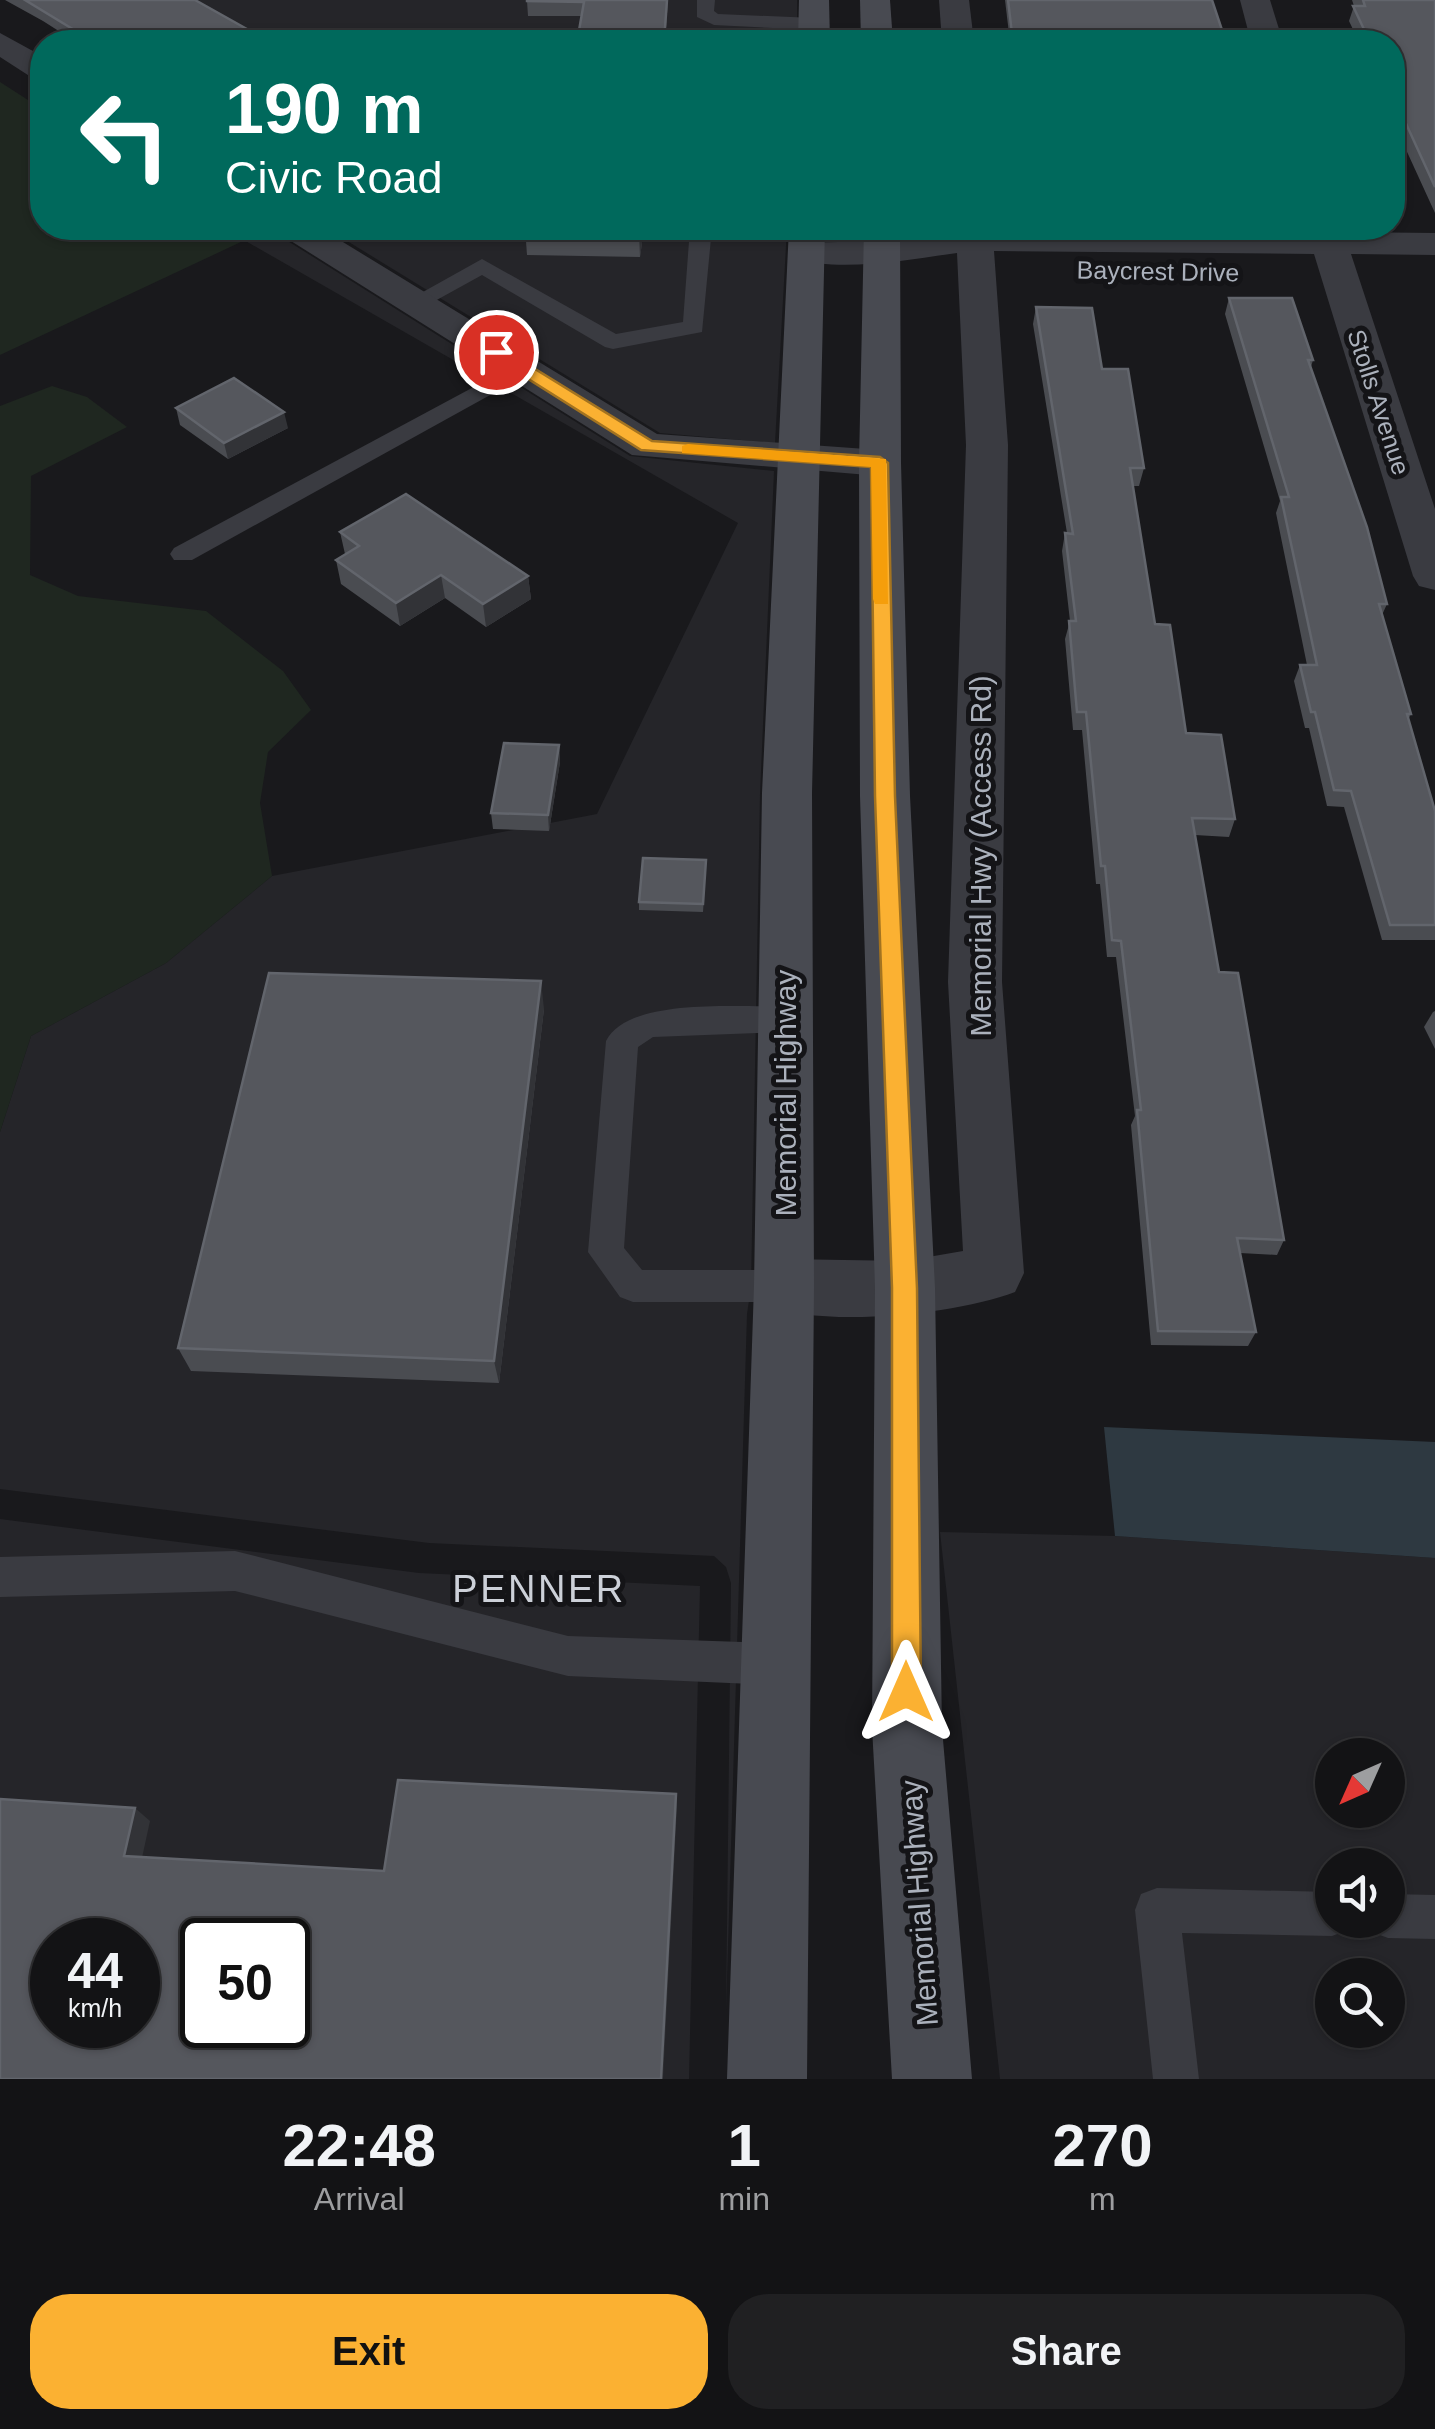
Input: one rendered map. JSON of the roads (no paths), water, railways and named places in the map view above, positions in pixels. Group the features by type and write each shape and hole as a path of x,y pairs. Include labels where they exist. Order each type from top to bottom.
{"main road":[{"path":"875,0 876,30"},
{"name":"Memorial Highway","path":"767,2079 784,1286 787,793 806,240"},
{"name":"Memorial Highway","path":"883,240 880,463 885,796 904,1288 907,1728 932,2079"}],"street":[{"path":"954,0 957,30"},
{"path":"1254,0 1264,30"},
{"path":"0,43 30,62"},
{"path":"315,240 648,446 880,463"},
{"name":"Baycrest Drive","path":"883,240 976,245 1330,248 1435,244"},
{"name":"Memorial Hwy (Access Rd)","path":"784,1286 904,1288 994,1273 975,982 987,445 976,245"},
{"name":"Baycrest Drive","path":"1330,248 1435,278"},
{"name":"Stolls Avenue","path":"1330,248 1435,576"}],"lane":[{"path":"706,0 704,13 714,19 814,22"},
{"path":"416,302 482,266 613,342 694,327 700,240"},
{"path":"183,554 522,368"},
{"path":"784,1286 633,1286 606,1252 622,1041 647,1024 786,1019"},
{"path":"0,1577 236,1571 568,1656 773,1664"},
{"path":"1176,2079 1157,1910 1315,1914"},
{"path":"1405,1916 1435,1916"}],"district":[{"name":"PENNER","path":"539,1589"}]}
